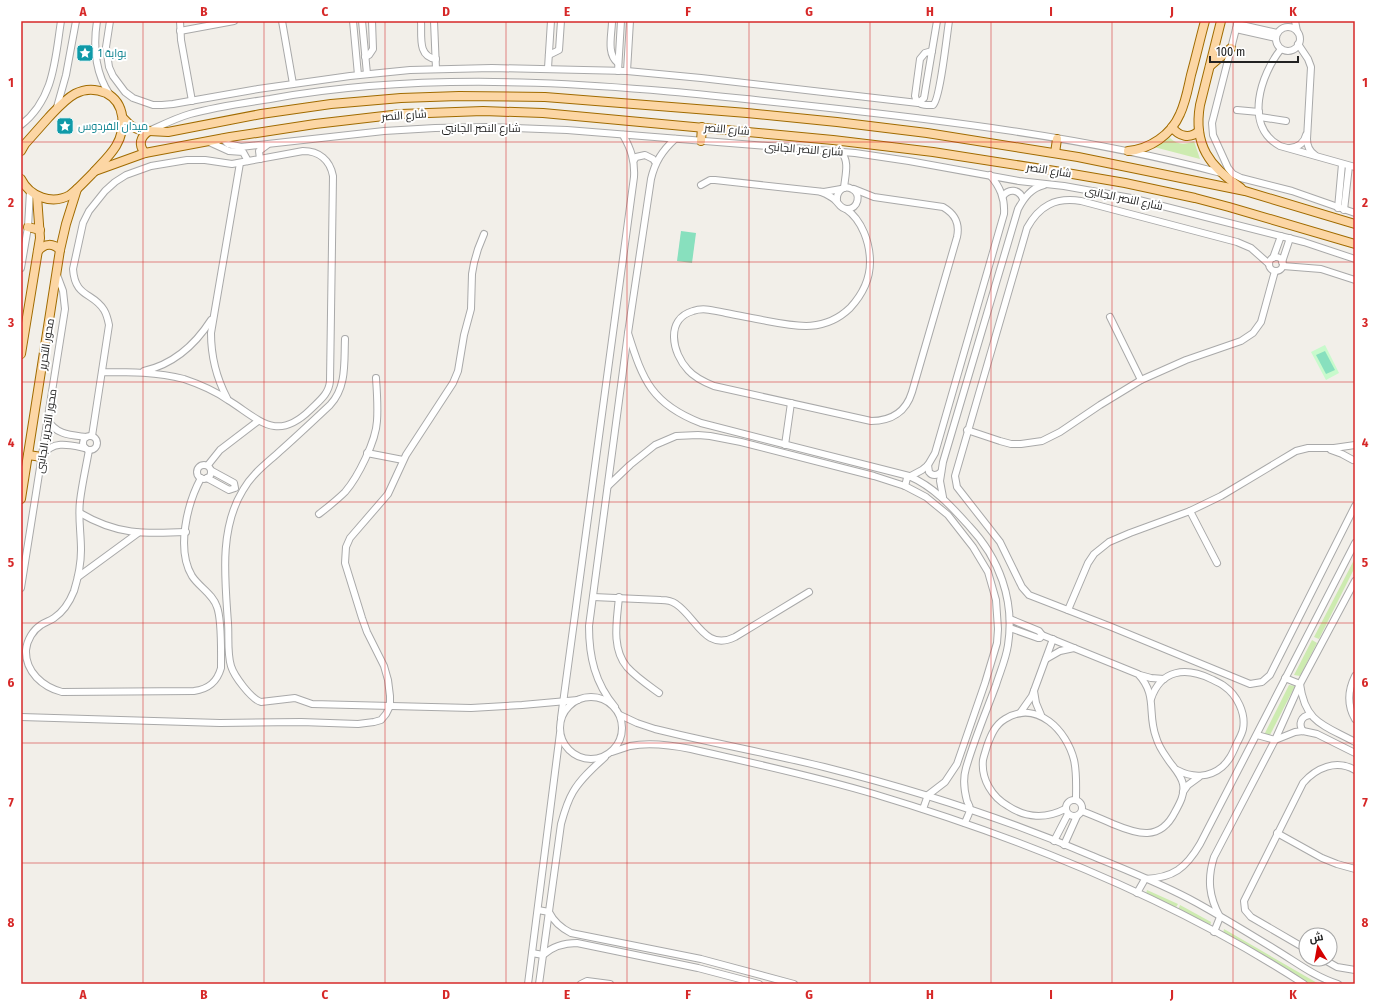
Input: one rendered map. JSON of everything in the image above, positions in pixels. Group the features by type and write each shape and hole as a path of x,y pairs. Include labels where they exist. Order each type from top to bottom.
{"main road":[{"path":"1128,151 1138,150 1151,145 1163,137 1172,127 1180,114 1205,21"},
{"path":"1221,21 1199,112 1199,132 1202,144 1208,156 1221,173 1245,191"},
{"path":"1210,66 1231,48"},
{"path":"21,180 34,193 48,199 64,198 77,189 95,171 116,146 122,129 121,111 118,102 110,95 95,90 80,92 66,99 22,146"},
{"name":"شارع النصر","path":"122,118 137,129 149,132 176,131 261,114 324,105 430,97 516,96 731,112 837,122 927,133 1055,153 1245,191 1355,224"},
{"name":"شارع النصر","path":"95,171 145,153 222,138 351,119 401,114 459,112 507,111 543,113 702,127 962,156 1153,189 1229,207 1355,244"},
{"path":"701,141 702,127"},
{"path":"1172,127 1178,134 1187,137 1199,132"},
{"path":"145,153 140,144 144,134 149,132"},
{"path":"1055,153 1057,139"},
{"name":"محور التحرير","path":"21,496 60,250 66,224 77,189"},
{"name":"محور التحرير","path":"21,354 38,251 40,230 34,193"},
{"path":"28,227 40,230"},
{"path":"38,251 44,245 53,245 60,250"},
{"path":"28,455 42,457"}],"street":[{"path":"21,125 29,118 42,101 51,82 61,21"},
{"path":"56,110 66,78 76,21"},
{"path":"97,21 95,41 97,65 104,87 110,95"},
{"path":"110,21 106,48 107,57 113,76 125,92 133,98 153,105 192,101 293,84 367,74 436,69 548,68 627,71 701,78 934,105 939,84 949,21"},
{"path":"180,21 180,31 192,101"},
{"path":"180,31 234,21"},
{"path":"282,21 293,84"},
{"path":"353,21 358,75"},
{"path":"362,21 367,74"},
{"path":"365,57 369,55 373,49 372,21"},
{"path":"421,21 422,49 427,57 436,59"},
{"path":"434,21 436,69"},
{"path":"548,68 551,21"},
{"path":"549,55 559,50 561,21"},
{"path":"612,21 610,52 614,60 618,63"},
{"path":"618,71 621,21"},
{"path":"627,71 630,21"},
{"path":"1286,21 1284,28 1277,36 1277,44 1281,49 1287,51 1297,47 1298,44 1299,37 1296,31 1295,21"},
{"path":"918,103 924,98 937,24 948,28"},
{"path":"1277,36 1237,24 1212,123 1213,135 1228,168 1233,174 1241,178 1292,191 1355,214"},
{"path":"1284,28 1291,27 1296,31"},
{"path":"355,40 364,39"},
{"path":"620,43 629,44"},
{"path":"1298,44 1308,59 1311,67 1307,146 1310,152 1316,156"},
{"path":"1281,49 1270,63 1260,94 1259,114 1262,127 1275,143 1352,166 1343,195 1341,209"},
{"path":"918,103 915,96 920,59 925,53 932,51"},
{"path":"149,132 190,114 317,91 409,84 508,82 631,88 768,101 940,121 1128,151 1221,173"},
{"path":"927,82 939,84"},
{"path":"1237,110 1286,121"},
{"name":"شارع النصر الجانبى","path":"222,138 228,144 236,147 384,131 461,127 541,128 855,153 1131,198 1290,238 1355,259"},
{"path":"1290,148 1302,144 1307,131"},
{"path":"562,718 634,177 634,160 632,152 623,135"},
{"path":"539,984 561,824 566,807 574,790 588,773 617,746 623,731 623,723 620,715 606,696 599,683 591,655 589,626 628,333 651,180 660,155 675,139"},
{"path":"206,141 227,151 244,152 248,161"},
{"path":"260,159 259,151 269,144"},
{"path":"102,372 138,372 169,376 185,380 207,388 228,399 264,424 284,426 297,421 302,417 325,395 330,386 334,176 328,162 317,153 303,151 240,163 224,164 196,159 151,166 138,169 115,182 104,191 89,211 83,223 73,270 80,289 100,304 108,317 108,333 89,437 83,441 87,449 80,501 81,549 78,577 74,591 65,607 55,617 37,628 30,637 27,643 26,655 35,677 54,690 70,693 202,690 215,682 221,668 218,610 213,599 197,582 189,568 185,552 190,504 197,486 204,478 211,475 210,468 220,450 258,421"},
{"path":"841,152 845,157 847,188"},
{"path":"847,188 850,163 852,156 855,153"},
{"path":"634,160 636,157 645,155 653,159 656,163"},
{"path":"228,399 221,387 212,360 212,319 240,163"},
{"path":"1342,164 1343,195"},
{"path":"905,486 905,480 928,465 935,453 1004,214 1003,196 1000,188 990,175"},
{"path":"701,185 705,182 715,180 830,192 847,188 874,197 943,207 949,210 954,216 958,222 959,230 911,395 899,413 888,419 879,421 871,421 714,386 695,377 688,370 677,352 673,332 679,318 700,309 800,327 820,325 838,317 854,304 865,286 870,262 869,247 856,215 858,195 847,188"},
{"path":"938,507 942,503 943,498 940,480 941,472 1016,217 1023,199 1031,191 1041,185 1048,184"},
{"path":"837,201 837,194 847,188"},
{"path":"1003,196 1007,191 1014,190 1020,193 1023,199"},
{"path":"818,191 837,201 840,206 846,209 857,220"},
{"path":"21,268 34,193"},
{"path":"846,209 850,209 863,199 874,197"},
{"path":"1290,238 1280,270 1275,271 1269,268 1269,264 1257,253 1237,242 1080,201 1062,200 1044,207 1031,220 1027,228 954,476 957,487 1000,542 1025,592 1034,598 1068,610 1246,683 1259,684 1270,675 1355,506"},
{"path":"21,717 220,723 301,722 362,724 381,720 390,706 387,674 365,625 345,563 345,553 350,538 388,494 403,460 450,389 456,377 464,335 471,309 472,274 474,263 484,234"},
{"path":"1269,264 1273,258 1280,236"},
{"path":"1273,258 1279,258 1282,264"},
{"path":"1282,264 1321,269 1355,280"},
{"path":"967,430 1000,442 1011,444 1042,441 1060,432 1141,380 1186,360 1247,338 1253,333 1260,322 1275,271"},
{"name":"محور التحرير الجانبى","path":"21,588 65,309 57,274"},
{"path":"1110,316 1141,380"},
{"path":"138,372 151,369 176,358 196,341 212,319"},
{"path":"628,333 635,357 643,375 655,393 682,416 701,423 909,476 930,488 943,498 953,507 981,539 996,563 1006,590 1010,628 1004,663 966,769 964,789 970,810 965,823"},
{"path":"345,339 343,381 338,396 254,474 243,489 233,512 229,529 225,571 230,663 236,676 252,697 259,702 295,698 312,704 471,708 522,705 578,700 586,697 598,697 609,702 616,708"},
{"path":"319,514 338,498 349,486 367,453 377,422 376,378"},
{"path":"785,445 791,403"},
{"path":"42,457 45,452 56,445 64,444 94,449 97,444 95,438 58,432 48,420"},
{"path":"608,486 630,465 655,445 676,436 698,435 741,442 874,476 905,486 923,495 948,516 966,538 988,572 996,600 998,629 997,643 957,764 945,782 928,795 923,810"},
{"path":"1068,610 1088,562 1101,548 1119,537 1190,511 1221,496 1296,451 1308,448 1338,448 1355,445"},
{"path":"1354,461 1351,458 1350,450 1355,445"},
{"path":"1326,448 1342,454 1354,461"},
{"path":"367,453 403,460"},
{"path":"204,465 210,468 234,483 235,488 229,490 197,473 198,468 204,465"},
{"path":"928,465 930,474 935,475 941,472"},
{"path":"1190,511 1217,563"},
{"path":"80,513 108,526 138,533 186,532"},
{"path":"78,577 138,533"},
{"path":"1145,879 1156,879 1167,876 1186,865 1194,855 1355,543"},
{"path":"1214,932 1220,917 1212,898 1210,878 1214,857 1275,740 1300,684 1355,581"},
{"path":"593,597 619,597 671,602 679,606 708,636 722,641 735,637 809,592"},
{"path":"619,597 616,630 622,658 632,671 659,693"},
{"path":"1010,619 1039,631 1042,635 1138,674 1151,678 1164,679"},
{"path":"1010,628 1038,638 1042,635"},
{"path":"1020,713 1034,690 1053,639"},
{"path":"1046,658 1060,651 1075,648"},
{"path":"1151,699 1156,688 1164,679 1178,672 1193,672 1223,685 1234,695 1240,708 1243,730 1230,757 1218,770 1192,781 1183,792"},
{"path":"1082,810 1134,832 1149,833 1163,828 1168,823 1181,800 1183,784 1180,776 1162,751 1152,720 1151,699 1147,685 1138,674"},
{"path":"1355,676 1349,695 1351,710 1355,719"},
{"path":"1286,678 1300,684"},
{"path":"1300,684 1302,700 1310,715 1320,723 1355,742"},
{"path":"1034,690 1036,703 1041,715 1064,737 1072,754 1076,769 1076,800"},
{"path":"528,984 560,725 565,710 578,700"},
{"path":"1041,715 1027,712 1020,713 1006,718 1000,723 991,736 983,759 986,781 994,794 1006,806 1021,813 1032,816 1043,816 1066,812 1073,816 1077,816"},
{"path":"620,715 655,730 825,767 928,795 1054,841 1145,879 1197,903 1317,975 1338,984"},
{"path":"1303,731 1300,726 1301,720 1305,716 1310,715"},
{"path":"1256,735 1275,740 1288,734 1303,731 1317,734 1355,754"},
{"path":"560,733 562,741 567,748 580,758 588,760 605,757"},
{"path":"612,752 630,746 651,744 671,745 807,776 874,794 965,823 1070,863 1137,893 1240,946 1304,984"},
{"path":"1298,944 1250,917 1247,914 1244,905 1245,896 1303,783 1309,776 1316,771 1332,765 1350,767 1355,770"},
{"path":"1175,769 1188,775 1202,776"},
{"path":"1054,841 1066,812 1067,803 1071,800 1076,800 1081,804 1082,810 1077,816 1064,845"},
{"path":"1277,833 1326,860 1355,869"},
{"path":"1137,893 1145,879"},
{"path":"538,910 549,912 558,925 571,933 701,959 773,977 794,984"},
{"path":"532,953 543,955 555,946 577,943 698,968 759,984 761,975"},
{"path":"1337,967 1355,970"},
{"path":"770,984 773,977"},
{"path":"581,984 587,981 610,984"}],"green space":[{"path":"1170,138 1181,144 1194,141 1200,159 1154,147"},
{"path":"681,231 696,233 692,263 677,261"},
{"path":"1325,345 1339,373 1326,380 1311,352"},
{"path":"1325,351 1335,370 1326,374 1316,355"},
{"path":"1354,560 1355,567 1319,639 1314,637"},
{"path":"1312,640 1317,643 1300,676 1294,675"},
{"path":"1289,685 1295,686 1270,735 1264,735"},
{"path":"1147,890 1178,904 1175,909 1146,894"},
{"path":"1180,905 1211,922 1210,926 1178,910"},
{"path":"1224,929 1319,984 1308,984 1285,969 1223,934"}],"place":[{"name":"بوابة 1","path":"85,53"},
{"name":"ميدان الفردوس","path":"65,126"}]}
